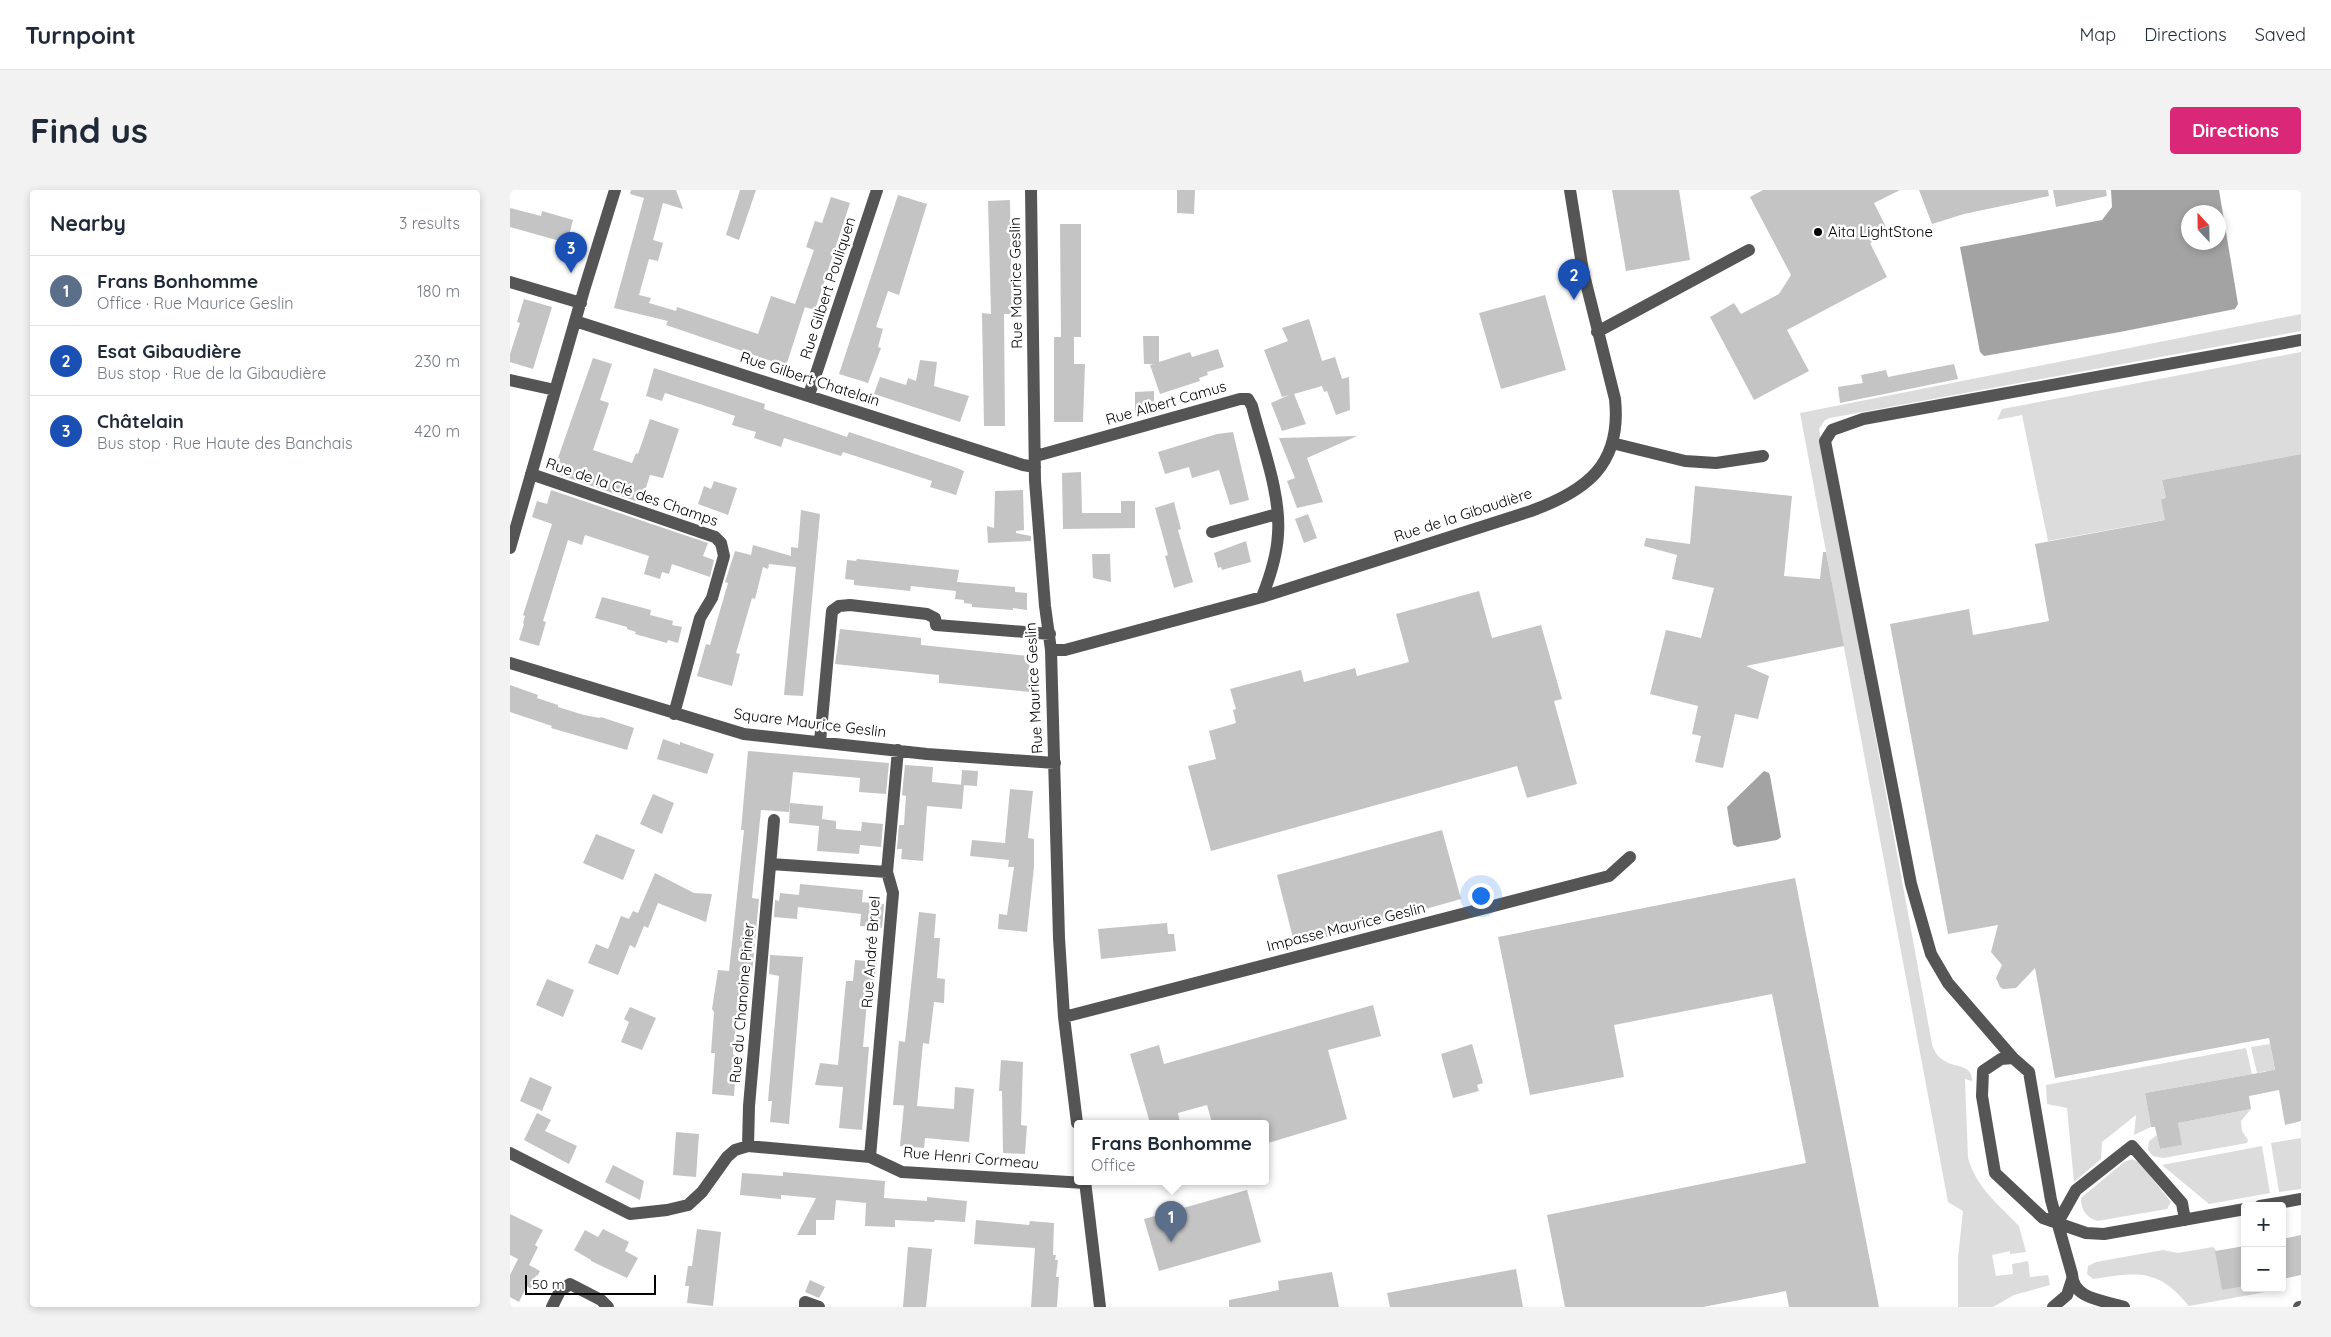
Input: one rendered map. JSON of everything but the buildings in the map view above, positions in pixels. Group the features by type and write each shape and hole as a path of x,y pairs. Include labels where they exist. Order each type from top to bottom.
{"street":[{"path":"510,548 575,321 615,190"},
{"name":"Rue Gilbert Pouliquen","path":"809,396 877,190"},
{"name":"Rue Maurice Geslin","path":"1031,190 1036,461 1045,606 1051,650 1059,938 1064,1017 1077,1120"},
{"name":"Rue de la Gibaudière","path":"1051,650 1065,650 1262,597 1551,504 1577,491 1593,476 1612,443 1615,427 1615,399 1583,271 1570,190"},
{"path":"1597,332 1749,250"},
{"path":"510,282 581,302"},
{"name":"Rue Gilbert Chatelain","path":"575,321 1023,465 1036,461"},
{"path":"2124,1307 2092,1299 2076,1290 2051,1200 2029,1072 2013,1058 1948,983 1931,954 1911,884 1824,441 1832,430 1862,419 2301,340"},
{"path":"510,380 555,390"},
{"name":"Rue Albert Camus","path":"1036,461 1244,398 1251,402 1273,487 1277,514 1278,534 1275,556 1262,597"},
{"path":"1612,443 1685,461 1703,463 1763,456"},
{"name":"Rue de la Clé des Champs","path":"531,474 715,536 721,543 724,556 712,598 700,618 674,714"},
{"path":"1212,532 1277,514"},
{"path":"820,742 832,612 839,606 927,614 935,618 936,625 1050,634"},
{"name":"Square Maurice Geslin","path":"510,663 744,734 898,750 1055,763"},
{"name":"Rue André Bruel","path":"870,1157 893,893 887,872 890,856 898,750"},
{"name":"Rue du Chanoine Pinier","path":"748,1146 750,1096 774,820"},
{"name":"Impasse Maurice Geslin","path":"1064,1017 1609,876 1630,857"},
{"path":"770,864 887,872"},
{"path":"2013,1058 2001,1059 1983,1071 1982,1096 1995,1172 2043,1218 2086,1233 2104,1234 2241,1210"},
{"path":"510,1153 630,1214 667,1210 688,1205 702,1192 727,1157 735,1150 748,1146"},
{"name":"Rue Henri Cormeau","path":"748,1146 870,1157 902,1172 1074,1181"},
{"path":"2058,1222 2076,1190 2132,1146 2182,1202 2185,1220"},
{"path":"1085,1185 1100,1307"},
{"path":"2278,1202 2301,1199"},
{"path":"2053,1307 2066,1295 2072,1280"},
{"path":"552,1307 560,1291 570,1284 601,1300 608,1307"},
{"path":"805,1307 806,1302 819,1307"}],"shaded area":[{"path":"2111,190 2219,190 2222,205 2181,205 2181,250 2226,250 2226,232 2238,304 2235,309 1984,356 1980,352 1960,247 2102,220 2112,207"},
{"path":"2301,314 2301,331 1830,418 1825,420 1819,429 1932,1044 1936,1053 1947,1063 1966,1069 1971,1076 1972,1081 1965,1079 1968,1158 1982,1187 2019,1226 2026,1252 2010,1254 2010,1251 1992,1255 1996,1276 2013,1274 2012,1264 2028,1261 2030,1277 2048,1275 2050,1285 2014,1295 1993,1307 1958,1307 1958,1258 1963,1211 1948,1202 1800,413"},
{"path":"2301,352 2301,454 2162,480 2166,498 2161,499 2169,519 2048,541 2022,415 1997,420 2002,409"},
{"path":"1764,771 1769,773 1770,776 1781,837 1777,840 1737,847 1733,844 1727,807"},
{"path":"2270,1044 2277,1082 2269,1083 2266,1071 2257,1073 2251,1047"},
{"path":"2246,1048 2252,1074 2145,1093 2151,1127 2134,1135 2136,1115 2102,1142 2101,1159 2074,1182 2067,1108 2047,1104 2046,1085"},
{"path":"2251,1109 2241,1121 2242,1131 2248,1140 2247,1143 2163,1158 2153,1156 2148,1150 2149,1141 2157,1135 2160,1149 2181,1145 2178,1123"},
{"path":"2301,1138 2301,1189 2279,1192 2271,1143"},
{"path":"2262,1146 2270,1193 2209,1204 2162,1165"},
{"path":"2132,1159 2139,1162 2171,1202 2167,1209 2097,1221 2090,1217 2083,1209 2081,1198 2124,1162"},
{"path":"2213,1247 2241,1283 2241,1292 2266,1292 2189,1306 2178,1294 2157,1279 2135,1274 2093,1279 2087,1274 2088,1266 2096,1262 2163,1250 2178,1253"}],"place":[{"name":"Aita LightStone","path":"1818,232"},
{"name":"Châtelain","path":"571,273"},
{"name":"Esat Gibaudière","path":"1574,300"},
{"name":"Frans Bonhomme","path":"1171,1242"}]}
